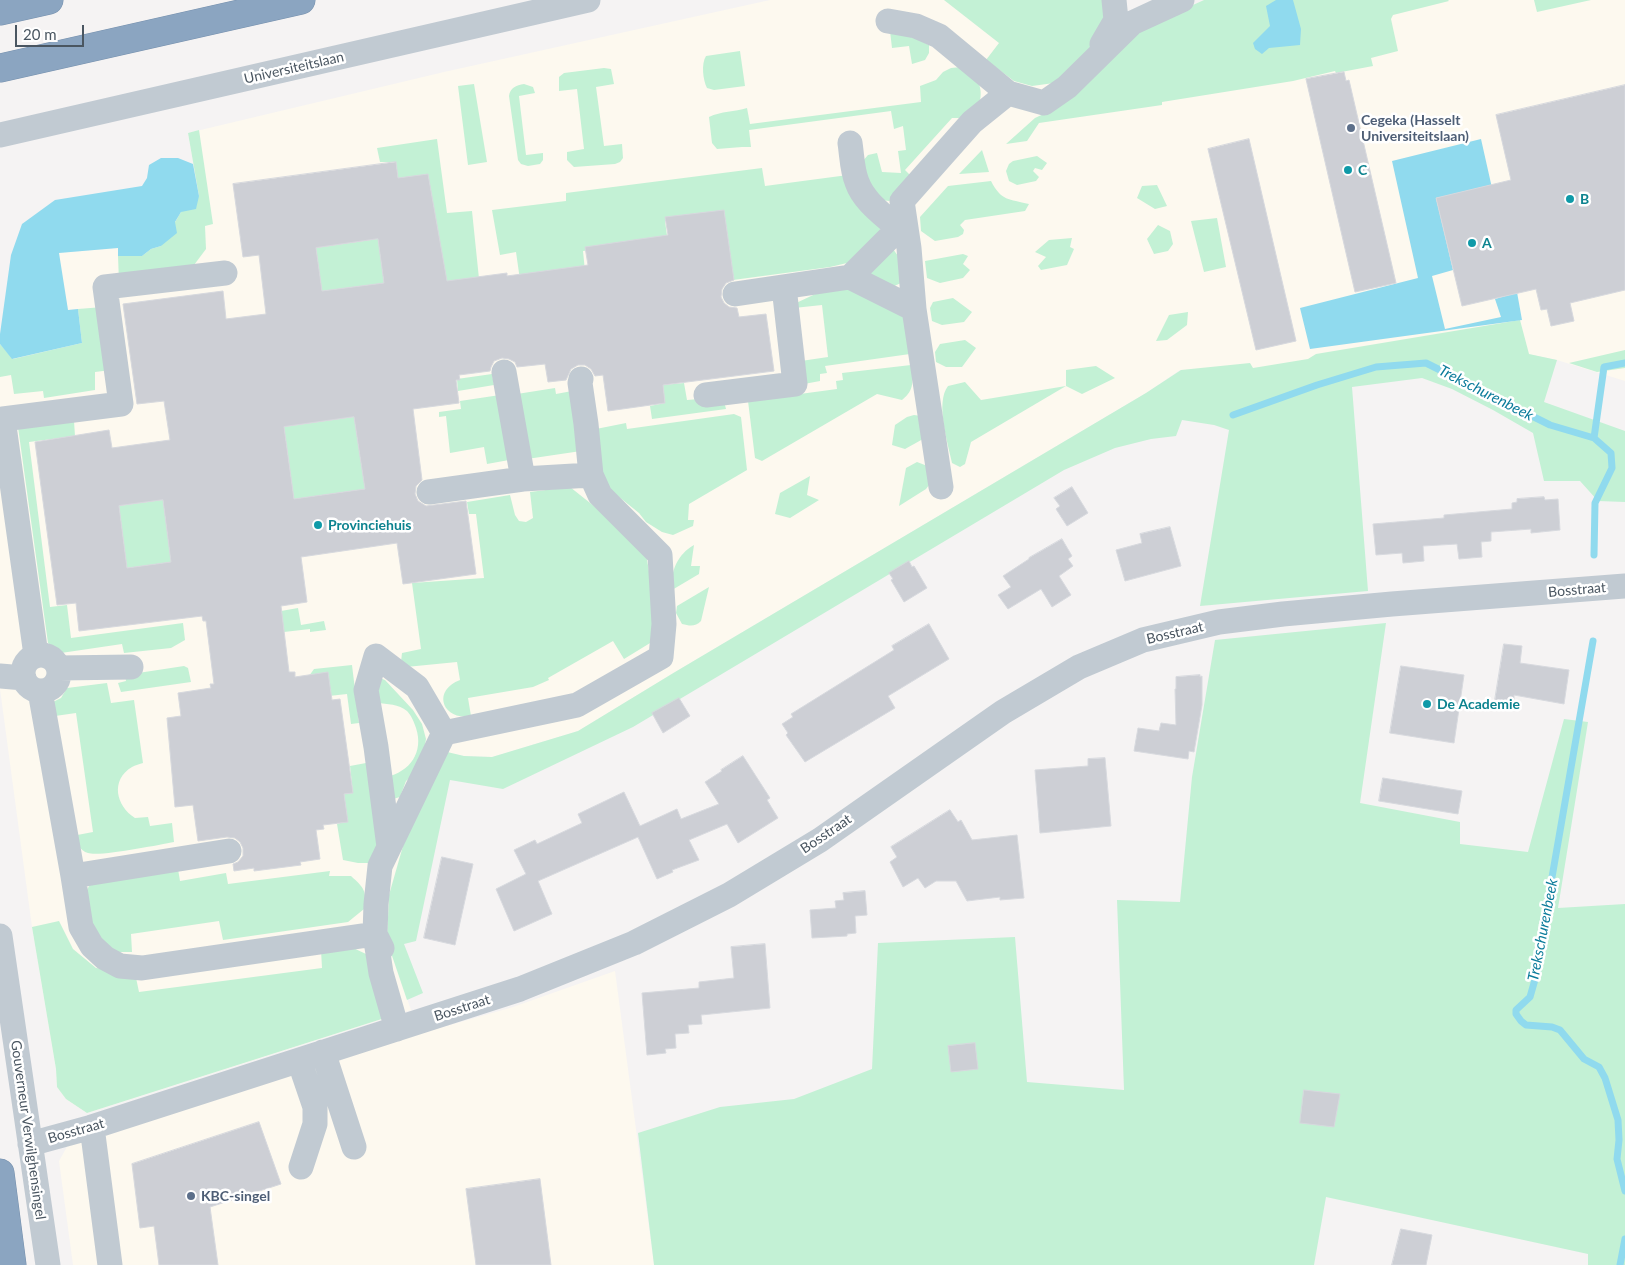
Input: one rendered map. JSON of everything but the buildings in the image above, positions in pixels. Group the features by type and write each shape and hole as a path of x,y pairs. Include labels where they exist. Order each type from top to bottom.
{"highway":[{"path":"1,11 49,0"},
{"path":"0,68 301,0"},
{"path":"0,1173 12,1265"}],"street":[{"name":"Universiteitslaan","path":"0,135 588,0"},
{"path":"1091,64 1116,20 1114,0"},
{"path":"888,21 916,26 939,36 1008,94 1044,103 1067,87 1132,23 1182,0"},
{"path":"941,487 914,309 909,248 902,225 902,201 972,122 1008,94"},
{"path":"850,143 857,184 865,197 902,225"},
{"path":"850,277 902,225"},
{"path":"36,655 3,420 121,404 105,287 225,273"},
{"path":"735,294 850,277 914,309"},
{"path":"706,395 795,384 784,287"},
{"path":"504,372 523,479"},
{"path":"444,733 577,706 662,657 664,624 660,555 600,495 591,475 581,379"},
{"path":"428,492 523,479 591,475"},
{"name":"Bosstraat","path":"30,1144 92,1127 520,989 634,943 729,895 820,840 1002,712 1079,667 1143,640 1219,622 1283,614 1625,586"},
{"path":"21,682 51,688 58,679 59,668 50,656 36,655 28,660 21,682 73,876 81,927 92,946 105,958 120,966 142,968 375,934"},
{"path":"389,847 376,747 366,690 376,656 417,687 444,733"},
{"path":"59,668 131,667"},
{"path":"405,1026 381,973 375,934 380,866 444,733"},
{"path":"73,876 229,852"},
{"name":"Gouverneur Verwilghensingel","path":"0,936 48,1265"},
{"path":"323,1052 354,1147"},
{"path":"300,1060 315,1106 315,1124 301,1167"},
{"path":"92,1127 110,1265"}],"shaded area":[{"path":"770,0 1104,0 1122,43 1204,0 1625,0 1625,381 1557,360 1508,350 1329,374 1180,370 1146,393 578,731 492,757 464,756 443,752 387,941 411,1010 87,1113 66,1099 57,1087 56,1069 32,927 0,689 0,344 13,359 78,309 68,310 58,253 119,248 118,256 175,221 199,196 188,133 444,72"},
{"path":"615,971 654,1265 73,1265 59,1161 68,1145 345,1055 513,1007"}],"green space":[{"path":"944,0 1104,0 1104,25 1094,44 1054,83 1032,86 1014,81 986,60 999,43"},
{"path":"1204,0 1449,1 1393,15 1391,19 1398,51 1371,58 1373,66 1162,102 1162,105 1039,123 1027,141 1006,144 1035,118 1054,109 1122,43 1151,24"},
{"path":"1534,0 1591,0 1537,12"},
{"path":"899,30 929,45 929,53 925,60 912,64 909,46 892,48 890,31"},
{"path":"740,51 745,86 714,90 707,88 703,72 703,63 706,56"},
{"path":"961,67 975,78 979,84 981,95 979,105 967,117 952,118 905,170 913,178 898,197 889,201 882,200 868,188 862,162 868,155 877,153 882,172 901,173 898,151 906,150 903,126 894,129 891,111 749,130 751,147 717,149 712,143 709,117 714,115 747,108 750,124 921,102 920,86 936,80 943,72 951,68"},
{"path":"604,68 611,69 614,84 596,87 604,146 622,144 623,158 615,164 574,167 567,160 567,152 584,149 577,89 559,91 559,77 564,73"},
{"path":"474,84 487,162 468,165 458,86"},
{"path":"524,84 533,87 535,93 519,96 526,155 543,153 543,160 540,164 528,166 521,164 518,160 509,96 514,87"},
{"path":"199,130 213,224 205,226 206,249 188,273 119,282 118,256 142,256 151,249 161,246 181,212 199,196 188,133"},
{"path":"437,139 447,213 472,211 481,298 450,302 428,175 398,178 396,162 380,162 377,148"},
{"path":"982,150 989,172 959,174"},
{"path":"1037,156 1047,163 1042,170 1035,168 1033,171 1039,177 1036,181 1017,185 1009,181 1006,171 1009,164 1013,161"},
{"path":"762,168 765,186 848,175 856,205 860,206 880,225 880,231 847,263 733,280 724,214 665,221 671,265 642,244 583,251 585,271 520,280 516,252 500,255 492,210 566,201 566,193"},
{"path":"991,181 1002,196 1029,204 1025,211 965,220 960,225 964,230 963,234 958,237 935,241 921,231 920,217 948,186"},
{"path":"1157,185 1167,206 1155,209 1137,198 1142,186"},
{"path":"1217,218 1226,267 1204,272 1191,221"},
{"path":"1158,225 1170,231 1173,244 1168,251 1154,254 1147,239"},
{"path":"1072,238 1070,247 1074,249 1067,265 1041,270 1038,266 1046,257 1035,252 1049,240"},
{"path":"378,239 384,283 322,291 316,248"},
{"path":"893,249 898,256 901,283 892,287 870,274"},
{"path":"963,254 968,256 963,264 970,270 963,278 940,283 927,278 925,261"},
{"path":"849,286 905,318 910,354 825,366 827,373 820,374 820,381 804,384 801,361 828,357 822,305 794,308 794,304 826,289"},
{"path":"953,298 972,312 964,322 942,325 932,321 930,308 933,302"},
{"path":"103,307 111,370 95,372 95,390 44,398 43,391 14,394 11,375 0,377 0,344 13,359 82,343 78,309"},
{"path":"1188,312 1187,325 1167,340 1156,341 1169,315"},
{"path":"1520,320 1529,354 1557,360 1544,402 1625,431 1625,502 1598,501 1580,481 1544,481 1533,433 1452,389 1422,378 1352,387 1368,591 1200,606 1229,430 1214,425 1182,420 1176,436 1151,439 1115,448 1064,470 633,727 503,789 450,780 416,941 404,944 423,993 407,1000 387,941 389,895 403,846 443,751 464,756 492,757 578,731 1146,393 1181,370 1250,363 1253,368 1308,359 1316,354"},
{"path":"965,340 976,348 962,367 946,367 936,362 935,352 940,344"},
{"path":"1625,350 1625,368 1597,372 1569,363"},
{"path":"911,365 911,388 902,400 877,394 762,461 755,458 748,401 837,389 836,381 843,380 842,373"},
{"path":"1096,366 1115,378 1082,394 1066,386 1066,370"},
{"path":"492,374 494,385 458,391 457,379"},
{"path":"965,382 981,400 1066,386 971,442 965,464 960,467 952,463 942,413 944,393 948,386"},
{"path":"684,383 687,400 723,397 726,409 652,419 650,406 665,403 663,385"},
{"path":"555,388 556,394 572,391 581,451 527,459 517,394"},
{"path":"500,395 509,460 487,464 484,447 450,453 446,416 439,417 439,412 461,409 460,401"},
{"path":"734,414 741,417 747,470 689,504 688,520 694,520 693,526 673,535 662,532 646,522 639,513 603,484 596,429 626,423 627,429"},
{"path":"914,415 921,416 923,439 905,449 892,445 895,425"},
{"path":"354,417 365,489 294,499 284,427"},
{"path":"74,421 75,436 29,442 50,607 67,605 71,638 183,623 185,640 171,648 124,653 122,644 61,653 48,643 18,427"},
{"path":"917,462 930,467 932,481 926,489 899,506 906,468"},
{"path":"810,476 807,495 819,500 790,518 775,514 780,493"},
{"path":"570,487 624,530 646,554 650,577 655,640 624,659 613,641 548,678 549,680 533,687 468,698 471,716 453,714 444,704 443,698 451,685 460,680 457,662 406,667 401,662 402,653 421,649 412,583 484,578 476,514 469,514 467,502 510,495 515,515 519,521 526,522 533,518 530,492"},
{"path":"163,500 171,562 127,568 119,506"},
{"path":"694,545 691,566 700,566 699,574 672,590 672,576 676,564 679,558"},
{"path":"709,587 701,621 692,626 682,624 676,613 677,606"},
{"path":"298,608 301,625 324,621 326,630 310,632 310,629 284,632 281,611"},
{"path":"1386,623 1360,803 1460,822 1460,844 1528,852 1564,719 1588,722 1558,908 1625,904 1625,1265 1588,1265 1588,1254 1326,1197 1314,1265 654,1265 638,1133 720,1107 794,1099 872,1069 878,943 1015,937 1027,1082 1124,1090 1117,900 1180,902 1192,777 1215,640"},
{"path":"352,665 359,723 351,724 347,694 329,696 309,676 314,669"},
{"path":"184,666 188,668 191,682 121,692 118,683 126,681 125,675"},
{"path":"380,678 385,680 413,710 422,724 426,739 423,756 415,773 406,781 400,797 393,799 386,777 402,771 413,760 418,745 418,737 416,728 407,711 397,706 377,703"},
{"path":"107,683 111,703 134,700 143,763 125,772 118,786 120,800 123,807 135,818 148,817 150,826 172,823 174,842 94,854 88,853 78,846 72,836 93,832 76,713 55,716 53,702 61,698 67,688"},
{"path":"366,763 382,849 370,863 358,863 343,860 337,824 347,821 344,794 353,793 350,766"},
{"path":"177,863 180,881 226,873 228,884 330,871 329,876 351,876 365,893 364,909 348,922 223,940 219,921 131,934 132,952 118,952 91,936 86,892 90,884"},
{"path":"59,921 73,949 96,968 135,973 139,992 322,968 321,950 349,946 366,954 388,1017 87,1113 66,1099 57,1087 56,1069 32,927"}],"water":[{"path":"1276,0 1293,0 1301,29 1300,45 1269,48 1262,54 1255,49 1253,43 1270,26 1266,6"},
{"path":"1481,139 1492,188 1436,198 1453,270 1432,276 1445,329 1501,317 1495,299 1509,295 1507,284 1515,281 1522,320 1310,349 1300,308 1418,278 1392,161"},
{"path":"161,158 178,158 193,164 199,196 196,209 181,212 175,222 177,233 161,246 151,249 142,256 118,256 118,248 59,253 68,310 78,309 82,343 12,359 0,344 0,334 11,255 22,224 55,200 142,186 147,178 149,165"}],"waterway":[{"name":"Trekschurenbeek","path":"1233,415 1317,385 1376,367 1426,363 1550,425 1594,438 1611,453 1612,468 1595,503 1594,555"},
{"name":"Trekschurenbeek","path":"1594,438 1604,367 1625,363"},
{"name":"Trekschurenbeek","path":"1593,641 1547,906 1538,969 1530,997 1516,1010 1516,1014 1526,1025 1552,1027 1560,1030 1584,1059 1599,1067 1605,1078 1618,1120 1619,1140 1617,1159 1625,1191"},
{"name":"Trekschurenbeek","path":"1620,1265 1625,1239"}],"place":[{"name":"Cegeka (Hasselt Universiteitslaan)","path":"1351,128"},
{"name":"C","path":"1348,170"},
{"name":"B","path":"1570,199"},
{"name":"A","path":"1472,243"},
{"name":"Provinciehuis","path":"318,525"},
{"name":"De Academie","path":"1427,704"},
{"name":"KBC-singel","path":"191,1196"}]}
